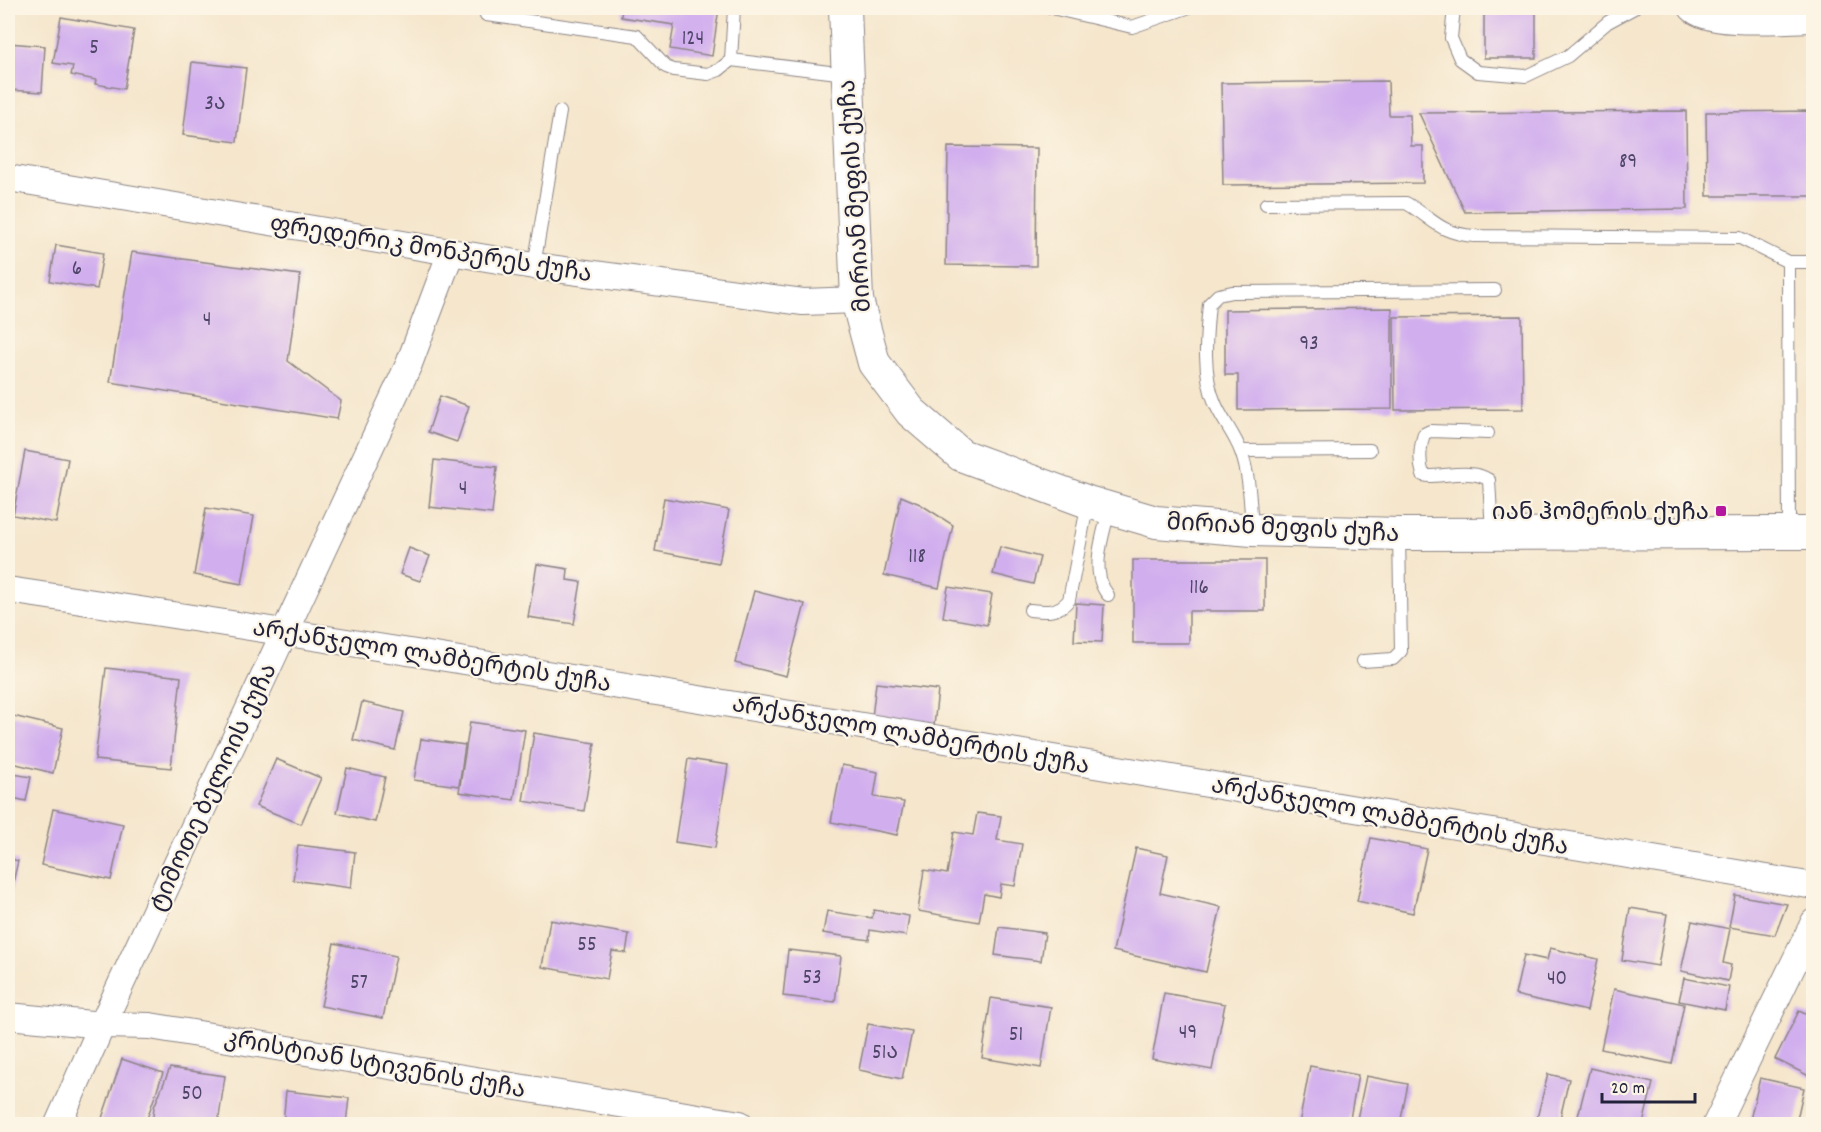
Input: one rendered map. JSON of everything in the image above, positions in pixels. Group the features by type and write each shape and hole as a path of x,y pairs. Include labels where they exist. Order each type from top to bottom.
{"street":[{"name":"მირიან მეფის ქუჩა","path":"845,8 857,300 874,363 911,412 961,455 1099,505 1156,522 1252,530 1399,534 1801,533"},
{"path":"1692,8 1716,19 1802,15"},
{"name":"ფრედერიკ მონპერეს ქუჩა","path":"8,178 534,266 803,303 857,300"},
{"name":"ტიმოთე ბელოის ქუჩა","path":"58,1125 102,1025 409,364 451,252"},
{"name":"არქანჯელო ლამბერტის ქუჩა","path":"8,590 285,631 899,731 1814,886"},
{"path":"1716,1125 1814,922"},
{"name":"კრისტიან სტივენის ქუჩა","path":"8,1016 102,1025 150,1026 740,1125"}],"lane":[{"path":"731,60 734,8"},
{"path":"1052,8 1132,27 1188,8"},
{"path":"1455,8 1451,38 1460,59 1478,72 1526,76 1568,56 1608,22 1634,8"},
{"path":"486,15 638,36 666,67 674,69 708,74 719,70 731,60 846,74"},
{"path":"534,266 560,112"},
{"path":"1266,204 1406,202 1424,213 1438,227 1452,234 1740,238 1788,262 1814,262"},
{"path":"1788,262 1801,533"},
{"path":"1252,530 1248,486 1241,452 1214,402 1208,377 1209,304 1218,295 1232,292 1495,290"},
{"path":"1488,433 1430,431 1424,434 1421,445 1421,469 1423,475 1429,476 1473,475 1483,476 1489,480 1492,533"},
{"path":"1241,452 1370,450"},
{"path":"1099,505 1098,567 1102,588 1108,595"},
{"path":"1030,610 1055,611 1063,608 1069,600 1099,505"},
{"path":"1364,661 1393,659 1401,651 1399,534"}],"building":[{"path":"622,8 719,8 712,56 670,49 674,25 621,17"},
{"path":"1484,8 1536,8 1536,58 1484,58"},
{"path":"61,17 134,30 124,89 95,84 96,80 71,75 73,66 53,63"},
{"path":"8,43 45,46 42,92 8,90"},
{"path":"192,62 246,68 237,142 183,135"},
{"path":"1388,81 1389,115 1410,115 1411,146 1423,146 1423,183 1223,185 1221,83"},
{"path":"1686,111 1687,209 1465,212 1419,113"},
{"path":"1814,111 1814,196 1707,196 1706,112"},
{"path":"948,147 1037,148 1036,266 946,265"},
{"path":"56,245 103,253 97,289 50,281"},
{"path":"132,252 300,275 288,361 341,401 337,419 110,382"},
{"path":"1392,308 1392,409 1238,410 1238,375 1225,375 1225,310"},
{"path":"1522,316 1523,409 1395,410 1394,317"},
{"path":"440,396 469,406 457,442 428,432"},
{"path":"25,451 68,459 56,523 13,515"},
{"path":"434,460 497,467 492,514 429,507"},
{"path":"901,496 920,504 953,525 939,588 884,575"},
{"path":"664,498 729,510 719,563 655,551"},
{"path":"206,508 254,516 242,584 194,575"},
{"path":"1000,547 1040,557 1033,584 993,574"},
{"path":"409,548 430,556 420,581 400,574"},
{"path":"1133,560 1265,560 1265,611 1189,611 1189,643 1133,643"},
{"path":"537,564 568,569 567,580 581,582 574,624 528,617"},
{"path":"948,587 992,594 987,625 943,617"},
{"path":"754,591 805,604 786,676 735,663"},
{"path":"1076,603 1104,605 1102,642 1074,641"},
{"path":"106,668 181,677 171,768 95,760"},
{"path":"876,683 938,690 934,726 872,718"},
{"path":"362,702 404,712 395,750 353,740"},
{"path":"13,716 63,728 53,773 8,762 8,741"},
{"path":"470,722 525,730 514,800 459,792"},
{"path":"534,733 595,743 584,811 523,801"},
{"path":"421,739 465,745 459,786 414,780"},
{"path":"276,759 321,778 301,824 256,806"},
{"path":"688,759 728,765 715,848 675,842"},
{"path":"842,765 878,772 874,797 904,802 897,835 831,822"},
{"path":"347,768 385,777 375,822 337,813"},
{"path":"8,773 31,777 26,801 8,797"},
{"path":"53,809 123,824 111,880 41,865"},
{"path":"977,813 1001,816 997,840 1022,844 1015,886 1001,884 999,897 984,894 979,922 918,911 924,870 947,874 954,832 973,835"},
{"path":"1371,838 1427,849 1413,913 1357,901"},
{"path":"298,845 355,852 351,888 293,880"},
{"path":"1136,848 1168,855 1160,893 1221,907 1206,972 1113,951"},
{"path":"8,858 18,861 8,904"},
{"path":"1735,895 1787,904 1775,935 1729,927"},
{"path":"1630,908 1667,914 1658,966 1622,960"},
{"path":"874,910 909,916 906,936 870,930 869,940 823,933 827,911 872,918"},
{"path":"550,920 629,934 626,953 612,951 607,979 542,967"},
{"path":"1692,921 1730,929 1723,963 1731,965 1728,981 1681,971"},
{"path":"999,927 1045,933 1041,961 995,955"},
{"path":"334,943 396,956 383,1018 321,1006"},
{"path":"1550,948 1598,959 1587,1011 1515,995 1524,955 1547,960"},
{"path":"788,950 841,956 835,1002 783,996"},
{"path":"1684,978 1729,987 1725,1010 1679,1001"},
{"path":"1614,989 1684,1004 1672,1064 1601,1049"},
{"path":"1164,993 1225,1004 1212,1070 1152,1059"},
{"path":"991,998 1051,1007 1041,1068 982,1058"},
{"path":"1799,1011 1814,1018 1814,1071 1811,1077 1775,1059"},
{"path":"868,1024 912,1032 902,1079 859,1070"},
{"path":"122,1059 163,1073 145,1124 100,1124"},
{"path":"1310,1066 1358,1075 1349,1124 1299,1124"},
{"path":"170,1068 225,1076 218,1124 152,1124 154,1107"},
{"path":"1590,1068 1653,1083 1643,1124 1576,1124"},
{"path":"1548,1074 1569,1079 1559,1123 1537,1118"},
{"path":"1366,1076 1408,1084 1400,1124 1356,1124"},
{"path":"1760,1078 1804,1088 1796,1124 1749,1124"},
{"path":"286,1091 349,1098 346,1124 283,1124"}],"place":[{"name":"იან ჰომერის ქუჩა","path":"1721,511"}]}
